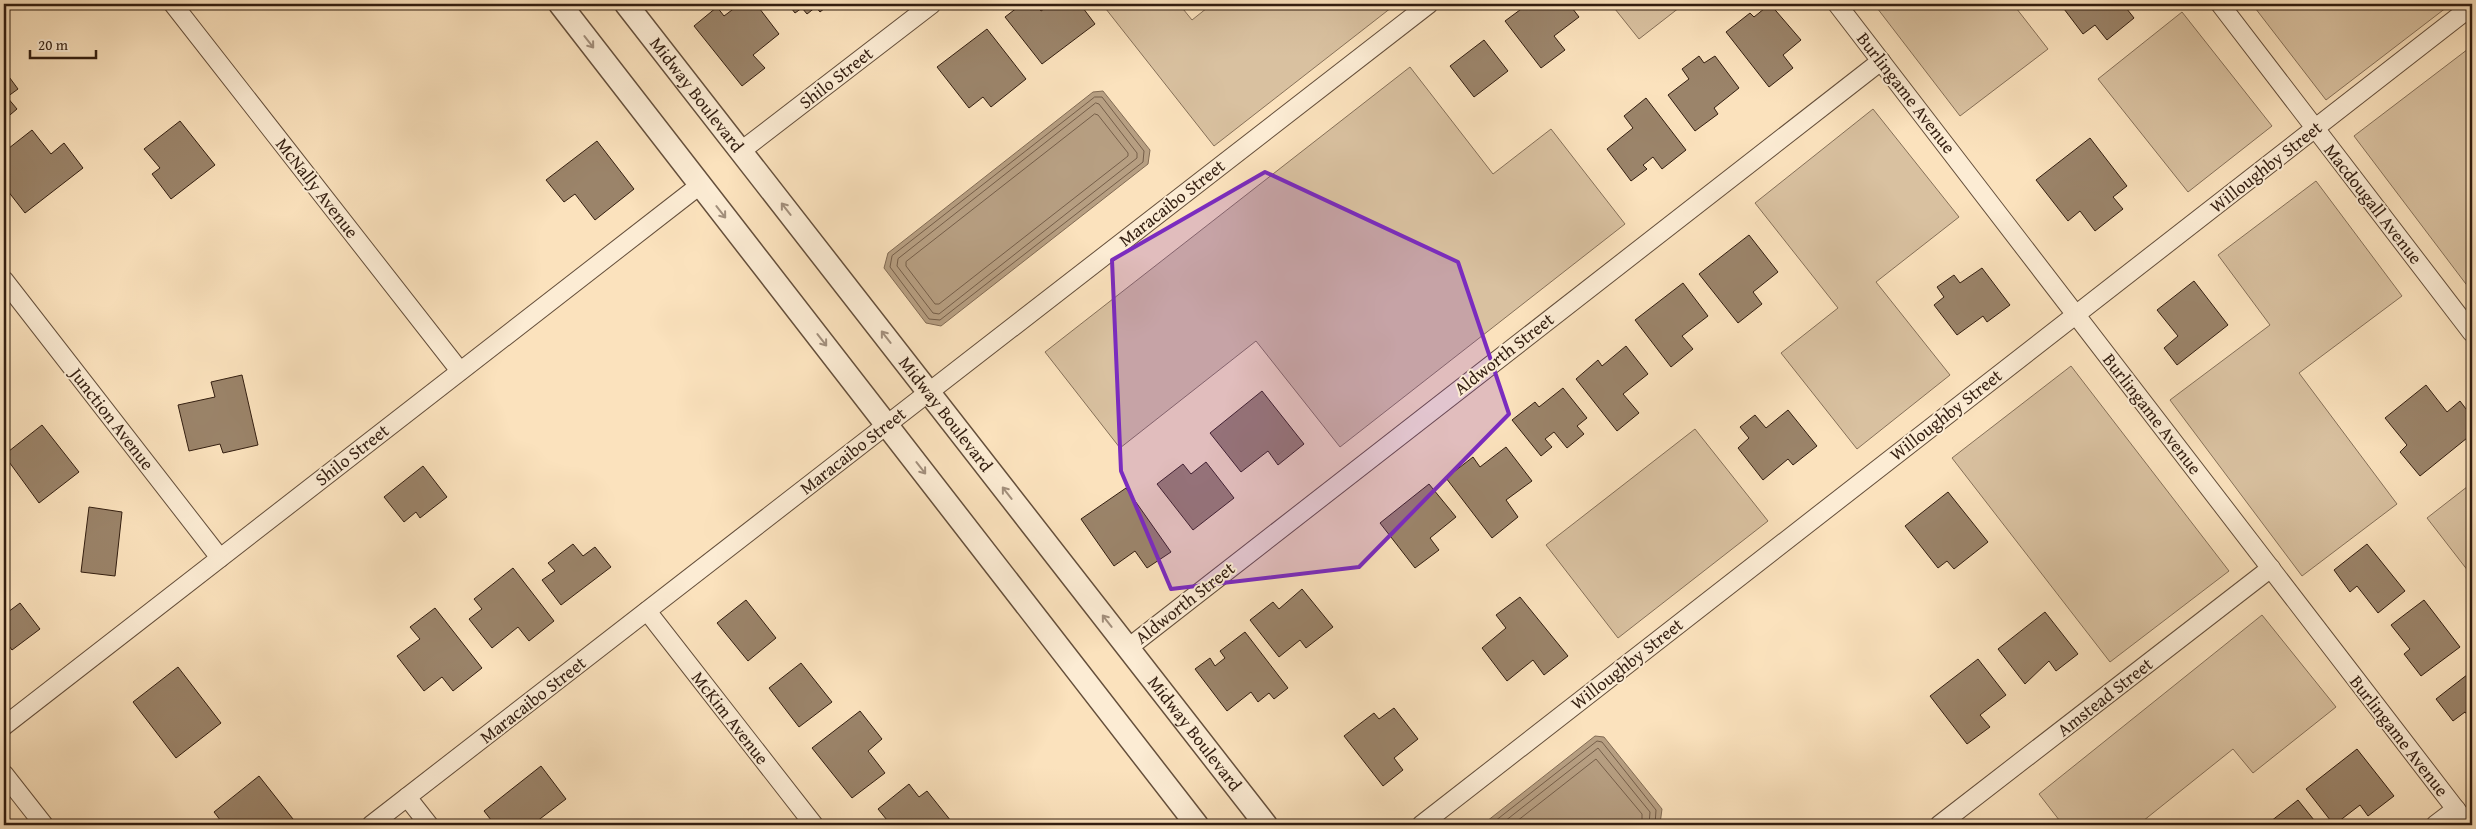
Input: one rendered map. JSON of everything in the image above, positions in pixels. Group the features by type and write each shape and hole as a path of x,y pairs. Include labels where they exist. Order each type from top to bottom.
{"street":[{"name":"McNally Avenue","path":"173,4 460,371"},
{"path":"560,4 888,424 1197,825"},
{"name":"Midway Boulevard","path":"626,4 1266,825"},
{"name":"Shilo Street","path":"741,151 932,4"},
{"name":"Maracaibo Street","path":"371,825 1429,4"},
{"name":"Burlingame Avenue","path":"1837,4 2468,825"},
{"name":"Macdougall Avenue","path":"2220,4 2472,333"},
{"name":"Willoughby Street","path":"1421,825 2472,6"},
{"name":"Aldworth Street","path":"1128,648 1881,61"},
{"name":"Shilo Street","path":"4,726 700,185"},
{"name":"Junction Avenue","path":"4,280 220,558"},
{"name":"Amstead Street","path":"1939,825 2270,568"},
{"name":"McKim Avenue","path":"647,611 814,825"},
{"path":"4,774 44,825"},
{"path":"407,797 429,825"},
{"path":"2435,825 2456,809"}],"highlighted area":[{"path":"1265,172 1458,262 1509,414 1359,567 1171,589 1121,471 1112,260"}],"shaded area":[{"path":"1102,4 1179,4 1192,20 1212,4 1396,4 1214,146"},
{"path":"1611,4 1684,4 1639,39"},
{"path":"1874,4 2013,4 2048,49 1960,116"},
{"path":"2252,4 2451,4 2326,100"},
{"path":"2182,12 2272,126 2188,192 2098,79"},
{"path":"2472,46 2472,292 2354,136"},
{"path":"1410,67 1493,174 1551,129 1625,224 1340,447 1256,341 1120,448 1045,352"},
{"path":"1873,109 1959,217 1876,282 1950,375 1857,449 1781,353 1838,308 1755,203"},
{"path":"2316,181 2402,296 2299,373 2397,504 2302,576 2170,400 2270,325 2218,255"},
{"path":"2071,366 2229,571 2110,662 1952,458"},
{"path":"1695,429 1768,521 1618,638 1546,545"},
{"path":"2472,483 2472,576 2427,518"},
{"path":"2262,615 2336,707 2253,773 2233,749 2138,825 2063,825 2039,794"}],"water":[{"path":"1103,91 1150,150 1148,164 941,326 926,323 884,268 888,253 1093,92"},
{"path":"1595,736 1604,737 1662,809 1660,824 1482,825"}],"building":[{"path":"740,4 756,4 779,34 753,55 765,68 742,86 694,26 717,7 724,16"},
{"path":"788,4 830,4 820,12 816,7 807,14 802,8 795,13"},
{"path":"1022,4 1036,4 1041,11 1051,4 1080,4 1095,24 1042,64 1005,17"},
{"path":"1528,4 1569,4 1579,17 1554,36 1565,50 1541,68 1505,21"},
{"path":"1770,4 1801,40 1783,55 1793,68 1769,87 1726,32 1750,13 1754,17"},
{"path":"2062,4 2123,4 2134,18 2107,40 2095,25 2083,34"},
{"path":"987,29 1026,79 991,107 983,97 969,108 937,67"},
{"path":"1484,40 1508,71 1474,97 1450,66"},
{"path":"1699,56 1704,63 1715,56 1739,88 1714,108 1718,114 1695,131 1668,95 1689,79 1682,69"},
{"path":"4,70 18,89 7,97 17,109 4,120"},
{"path":"1646,98 1686,150 1662,169 1653,157 1643,165 1647,169 1631,181 1607,149 1633,128 1624,116"},
{"path":"180,121 215,165 171,199 152,174 160,168 144,149"},
{"path":"32,130 51,154 64,143 83,168 25,213 4,186 4,152"},
{"path":"2090,138 2127,186 2113,197 2123,209 2095,231 2080,211 2068,221 2036,180"},
{"path":"597,141 634,189 595,220 575,194 564,202 546,180"},
{"path":"1749,235 1778,272 1753,292 1762,304 1738,323 1699,274"},
{"path":"1982,268 2010,305 1987,322 1983,316 1957,335 1934,305 1944,297 1937,287 1954,275 1960,283"},
{"path":"2194,281 2228,325 2177,365 2164,348 2178,336 2157,310"},
{"path":"1683,283 1708,316 1682,336 1693,349 1671,367 1635,320"},
{"path":"1626,346 1648,374 1623,394 1639,413 1617,431 1576,379 1598,360 1602,366"},
{"path":"242,375 258,445 223,453 220,444 189,451 178,405 215,397 211,382"},
{"path":"2426,385 2447,412 2460,401 2472,417 2472,434 2420,476 2400,452 2407,445 2385,418"},
{"path":"1563,388 1587,418 1577,426 1584,434 1567,448 1554,432 1545,439 1552,447 1541,456 1512,420 1535,402 1539,407"},
{"path":"1262,391 1304,444 1278,465 1268,451 1241,472 1210,433"},
{"path":"1788,410 1817,446 1793,465 1788,459 1763,480 1738,448 1749,438 1740,427 1755,415 1766,428"},
{"path":"42,425 79,472 39,503 4,455"},
{"path":"1506,447 1532,481 1506,500 1518,517 1492,538 1446,478 1473,457 1480,467"},
{"path":"1206,462 1234,498 1193,530 1157,484 1183,464 1191,474"},
{"path":"423,466 447,497 420,518 416,512 404,522 384,497"},
{"path":"1429,484 1456,517 1430,538 1439,550 1415,568 1380,523"},
{"path":"1126,488 1171,552 1147,568 1135,551 1114,566 1081,519"},
{"path":"1948,492 1988,542 1954,569 1947,561 1938,568 1905,526"},
{"path":"89,507 122,512 115,576 81,572"},
{"path":"573,544 583,556 595,547 611,567 561,605 542,580 555,571 548,563"},
{"path":"2367,544 2405,591 2378,613 2357,586 2350,592 2334,570"},
{"path":"513,568 554,621 529,641 518,627 492,648 469,619 482,609 474,599"},
{"path":"1302,589 1333,627 1306,648 1300,640 1279,657 1250,620 1273,602 1279,609"},
{"path":"1520,597 1568,656 1544,675 1533,660 1507,681 1482,648 1506,628 1496,615"},
{"path":"746,600 776,638 748,661 717,623"},
{"path":"2424,600 2460,647 2421,676 2404,654 2410,649 2391,625"},
{"path":"20,603 40,629 12,650 4,639 4,615"},
{"path":"435,608 482,668 453,691 442,677 424,691 397,656 420,639 410,627"},
{"path":"2045,612 2078,654 2056,671 2049,661 2025,684 1998,649"},
{"path":"1245,632 1288,688 1274,699 1269,693 1258,702 1251,692 1227,711 1195,669 1210,658 1215,666 1225,658 1220,651"},
{"path":"1978,659 2006,695 1980,715 1990,727 1967,744 1930,696"},
{"path":"801,663 832,702 799,727 769,688"},
{"path":"178,667 221,723 176,758 133,702"},
{"path":"2472,671 2472,721 2465,712 2453,721 2436,699"},
{"path":"1394,708 1418,739 1394,758 1403,770 1383,786 1344,736 1374,713 1379,719"},
{"path":"860,711 882,739 868,751 885,773 852,798 812,748"},
{"path":"2357,749 2394,796 2368,816 2360,805 2334,825 2306,789"},
{"path":"541,766 566,799 532,825 495,825 484,811"},
{"path":"259,776 293,819 286,825 224,825 214,812"},
{"path":"909,784 919,797 927,791 951,821 946,825 891,825 878,809"},
{"path":"2298,800 2318,825 2266,825"}]}
